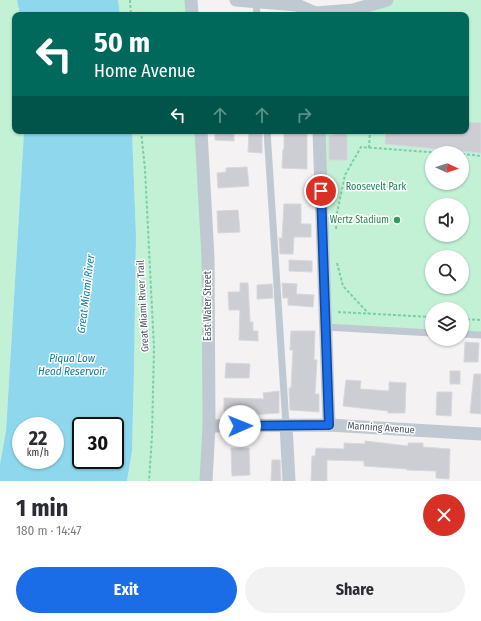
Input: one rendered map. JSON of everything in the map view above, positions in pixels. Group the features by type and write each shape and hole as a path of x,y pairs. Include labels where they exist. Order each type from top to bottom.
{"street":[{"path":"191,0 192,12"},
{"path":"236,0 257,8 297,5 311,12"},
{"path":"334,12 353,10 387,0"},
{"name":"East Water Street","path":"201,134 208,258 209,426 206,481"},
{"path":"319,134 329,425"},
{"path":"286,425 289,481"},
{"name":"Manning Avenue","path":"209,426 329,425 481,434"}],"lane":[{"path":"267,134 286,425"},
{"path":"325,327 425,333"},
{"path":"469,334 481,335"}],"path":[{"path":"130,0 131,12"},
{"name":"Great Miami River Trail","path":"141,134 145,169 154,348 152,436 149,481"},
{"path":"369,148 370,134"},
{"path":"336,235 337,213 345,175 360,147 425,152"},
{"path":"469,155 481,156"},
{"path":"335,257 343,286 368,314"},
{"path":"338,312 425,317"},
{"path":"469,319 481,320"}],"green space":[{"path":"0,0 17,0 19,12 12,12 12,134 24,134 6,431 0,464"},
{"path":"118,0 191,0 192,12 120,12"},
{"name":"Roosevelt Park","path":"387,0 481,0 481,335 469,334 469,302 425,302 425,333 325,327 319,134 469,134 469,12 329,12"},
{"path":"132,134 201,134 206,481 127,481 132,451 136,236"}],"water":[{"path":"17,0 118,0 120,12 19,12"},
{"name":"Piqua Low Head Reservoir","path":"24,134 132,134 136,236 132,451 127,481 0,481 0,464 6,431"}],"building":[{"path":"469,122 481,123 481,153 469,152 469,146 425,146 425,148 385,144 386,134 469,134"},
{"path":"215,134 234,134 234,141 215,140"},
{"path":"249,134 262,134 262,153 248,152"},
{"path":"284,134 307,134 307,169 282,168"},
{"path":"347,134 347,160 329,160 329,135"},
{"path":"247,167 249,186 218,188 217,173 226,172 226,168"},
{"path":"284,204 301,204 301,224 311,224 311,237 294,237 293,254 280,254 279,238 282,238"},
{"path":"238,210 240,232 218,233 217,211"},
{"path":"289,260 312,261 312,272 289,271"},
{"path":"240,283 248,283 250,322 253,322 253,331 258,331 258,341 239,340 240,310 229,310 228,292 240,292"},
{"path":"282,283 297,284 296,294 314,295 313,307 288,305 288,298 283,298"},
{"path":"272,284 273,298 257,299 257,285"},
{"path":"291,331 315,331 314,360 317,360 315,394 319,394 319,412 290,410 289,388 291,388 293,350 290,350"},
{"path":"469,342 479,343 478,362 464,362 465,346 469,346"},
{"path":"226,363 250,364 249,378 225,378"},
{"path":"450,371 460,371 460,384 450,384"},
{"path":"474,374 481,374 481,414 470,413"},
{"path":"346,380 361,381 360,389 389,391 389,382 406,383 405,413 388,413 388,411 343,406"},
{"path":"279,391 279,413 250,415 250,417 224,416 224,398 264,399 263,393"},
{"path":"437,392 452,392 451,416 436,415"},
{"path":"365,441 408,446 408,443 423,443 423,447 450,449 449,479 436,478 436,471 364,466 364,461 327,460 327,481 311,481 312,456 315,456 316,448 344,449 344,443 365,444"},
{"path":"231,448 249,448 250,475 232,476"},
{"path":"272,460 280,460 281,481 271,481"}],"place":[{"name":"Wertz Stadium","path":"397,220"}],"route":[{"path":"240,426 329,425 321,191"}],"water label":[{"name":"Great Miami River","path":"86,294"}]}
